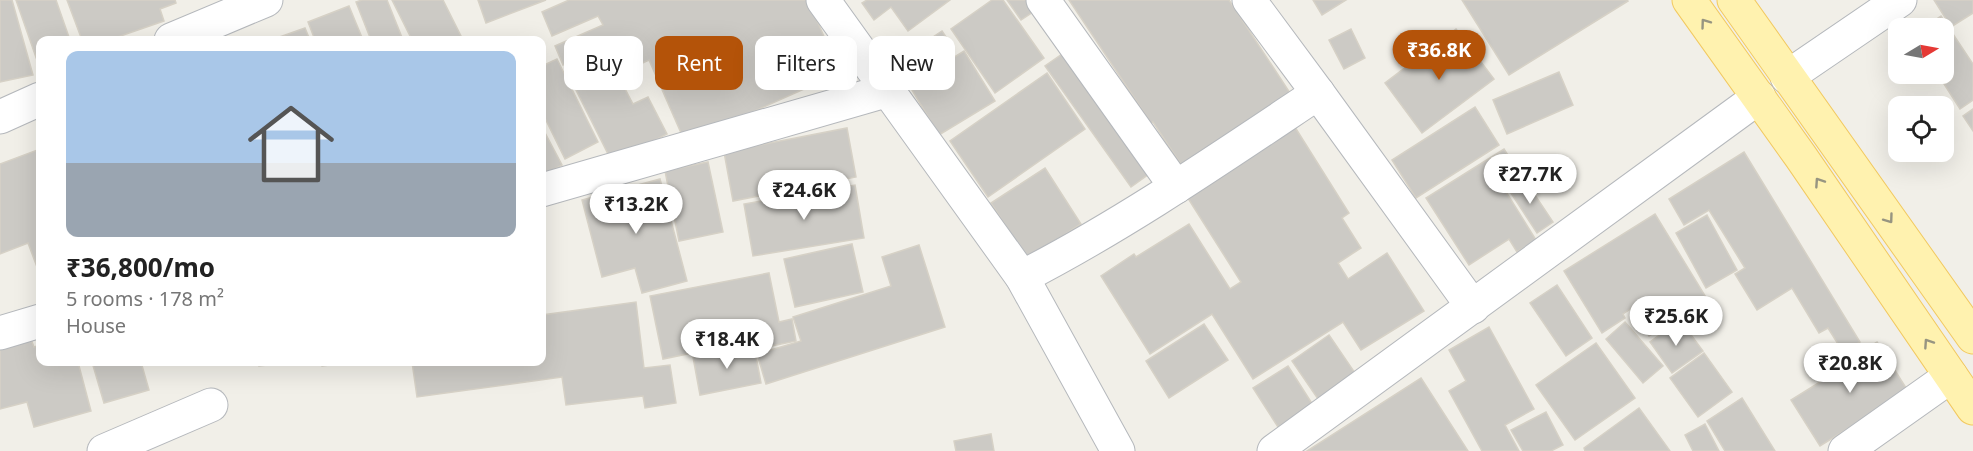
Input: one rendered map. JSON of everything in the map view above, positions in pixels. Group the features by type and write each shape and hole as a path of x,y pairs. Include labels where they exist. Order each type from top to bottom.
{"main road":[{"path":"1689,0 1802,156 1973,408"},
{"path":"1734,0 1973,337"}],"street":[{"path":"178,36 228,7 266,0"},
{"path":"823,0 869,63"},
{"path":"1043,0 1176,187"},
{"path":"1249,0 1473,307"},
{"path":"1787,77 1900,0"},
{"path":"546,189 889,90 1022,277 1118,451"},
{"path":"1022,277 1176,187 1318,93"},
{"path":"1274,451 1759,97"},
{"path":"0,117 36,101"},
{"path":"0,333 36,322"},
{"path":"1845,451 1951,376"},
{"path":"104,451 212,405"}],"building":[{"path":"0,0 12,0 33,75 0,82"},
{"path":"16,0 56,0 69,36 36,36 36,57"},
{"path":"67,0 175,0 176,3 160,9 164,21 121,36 80,36"},
{"path":"387,0 401,36 369,36 356,2"},
{"path":"392,0 443,0 461,36 410,36"},
{"path":"478,0 546,0 486,23"},
{"path":"569,0 808,0 824,36 755,36 755,90 802,90 685,142 662,90 743,90 743,36 655,36 655,74 649,60 643,63 643,36 578,36 603,25 598,16 552,36 542,12"},
{"path":"867,0 950,0 908,31 891,7 874,20 862,3"},
{"path":"992,0 1003,0 1044,58 995,93 951,29"},
{"path":"1007,0 1033,0 1039,8 1021,20"},
{"path":"1069,0 1229,0 1292,96 1184,169"},
{"path":"1313,0 1346,0 1322,15"},
{"path":"1462,0 1627,0 1628,1 1509,75"},
{"path":"1934,0 1973,0 1973,13 1954,25 1954,18 1945,18"},
{"path":"349,6 361,36 313,36 308,22"},
{"path":"305,28 308,36 282,36"},
{"path":"1351,29 1365,58 1344,69 1329,40"},
{"path":"1456,29 1494,79 1422,133 1385,83"},
{"path":"942,31 945,36 934,36"},
{"path":"1954,36 1973,64 1973,100 1960,109 1954,96 1944,84 1954,84"},
{"path":"564,42 564,65 563,65 555,46"},
{"path":"964,51 995,101 939,135 912,90 955,90 955,57"},
{"path":"1065,52 1149,174 1131,187 1045,66"},
{"path":"557,59 564,73 564,90 572,90 598,142 565,159 546,120 546,64"},
{"path":"1559,72 1573,105 1507,134 1493,100"},
{"path":"1047,73 1085,129 988,197 950,141"},
{"path":"576,90 626,90 633,104 648,97 667,134 612,162"},
{"path":"1475,107 1499,145 1416,198 1392,160"},
{"path":"1973,109 1973,131 1963,116"},
{"path":"1293,124 1349,213 1342,218 1361,248 1338,263 1348,279 1387,253 1424,311 1361,350 1343,322 1253,379 1212,314 1150,354 1101,276 1134,254 1136,257 1189,224 1230,289 1241,282 1184,192"},
{"path":"847,128 856,177 733,201 724,152"},
{"path":"546,135 562,165 546,174"},
{"path":"1504,149 1521,176 1503,187 1536,240 1517,252 1509,239 1469,265 1426,198"},
{"path":"36,150 36,264 28,243 0,254 0,164"},
{"path":"1744,152 1860,342 1843,352 1828,328 1819,333 1792,288 1757,310 1735,274 1745,268 1709,210 1684,225 1669,199"},
{"path":"708,162 723,232 679,241 665,171"},
{"path":"1045,168 1081,224 1027,259 991,203"},
{"path":"1523,177 1553,222 1537,233 1507,187"},
{"path":"660,179 687,281 642,293 635,268 602,277 582,200"},
{"path":"855,185 864,238 753,256 744,204"},
{"path":"1655,214 1707,299 1649,336 1632,308 1623,314 1625,318 1602,333 1564,271"},
{"path":"1707,215 1737,270 1706,288 1676,233"},
{"path":"852,244 863,292 795,307 784,259"},
{"path":"919,245 945,327 766,384 757,354 801,341 793,317 891,286 882,257"},
{"path":"769,273 779,322 792,319 796,341 757,349 755,340 663,359 650,296"},
{"path":"1557,285 1592,338 1566,356 1530,303"},
{"path":"636,302 644,368 670,365 676,403 645,408 643,396 566,405 562,377 417,397 413,366 546,366 546,314"},
{"path":"1680,320 1703,351 1672,373 1650,342"},
{"path":"1625,322 1663,366 1643,383 1606,339"},
{"path":"1204,324 1228,360 1169,398 1146,361"},
{"path":"1489,327 1534,409 1505,425 1519,451 1482,451 1449,391 1466,381 1449,350"},
{"path":"1329,335 1355,373 1318,399 1292,361"},
{"path":"31,339 34,347 36,346 36,366 79,366 91,411 34,427 27,402 0,409 0,348"},
{"path":"1877,342 1908,391 1820,446 1791,400 1833,374 1831,371"},
{"path":"1596,343 1635,398 1575,440 1536,385"},
{"path":"754,345 761,383 700,395 693,357"},
{"path":"1704,353 1732,392 1698,417 1670,378"},
{"path":"93,366 142,366 149,390 104,403"},
{"path":"1288,366 1313,405 1278,427 1253,388"},
{"path":"1421,378 1468,451 1307,451"},
{"path":"1742,398 1775,451 1725,451 1707,421"},
{"path":"1639,408 1670,451 1585,451 1584,448"},
{"path":"1546,412 1563,445 1551,451 1523,451 1511,430"},
{"path":"1705,424 1719,451 1693,451 1685,435"},
{"path":"991,434 994,451 956,451 954,441"}]}
